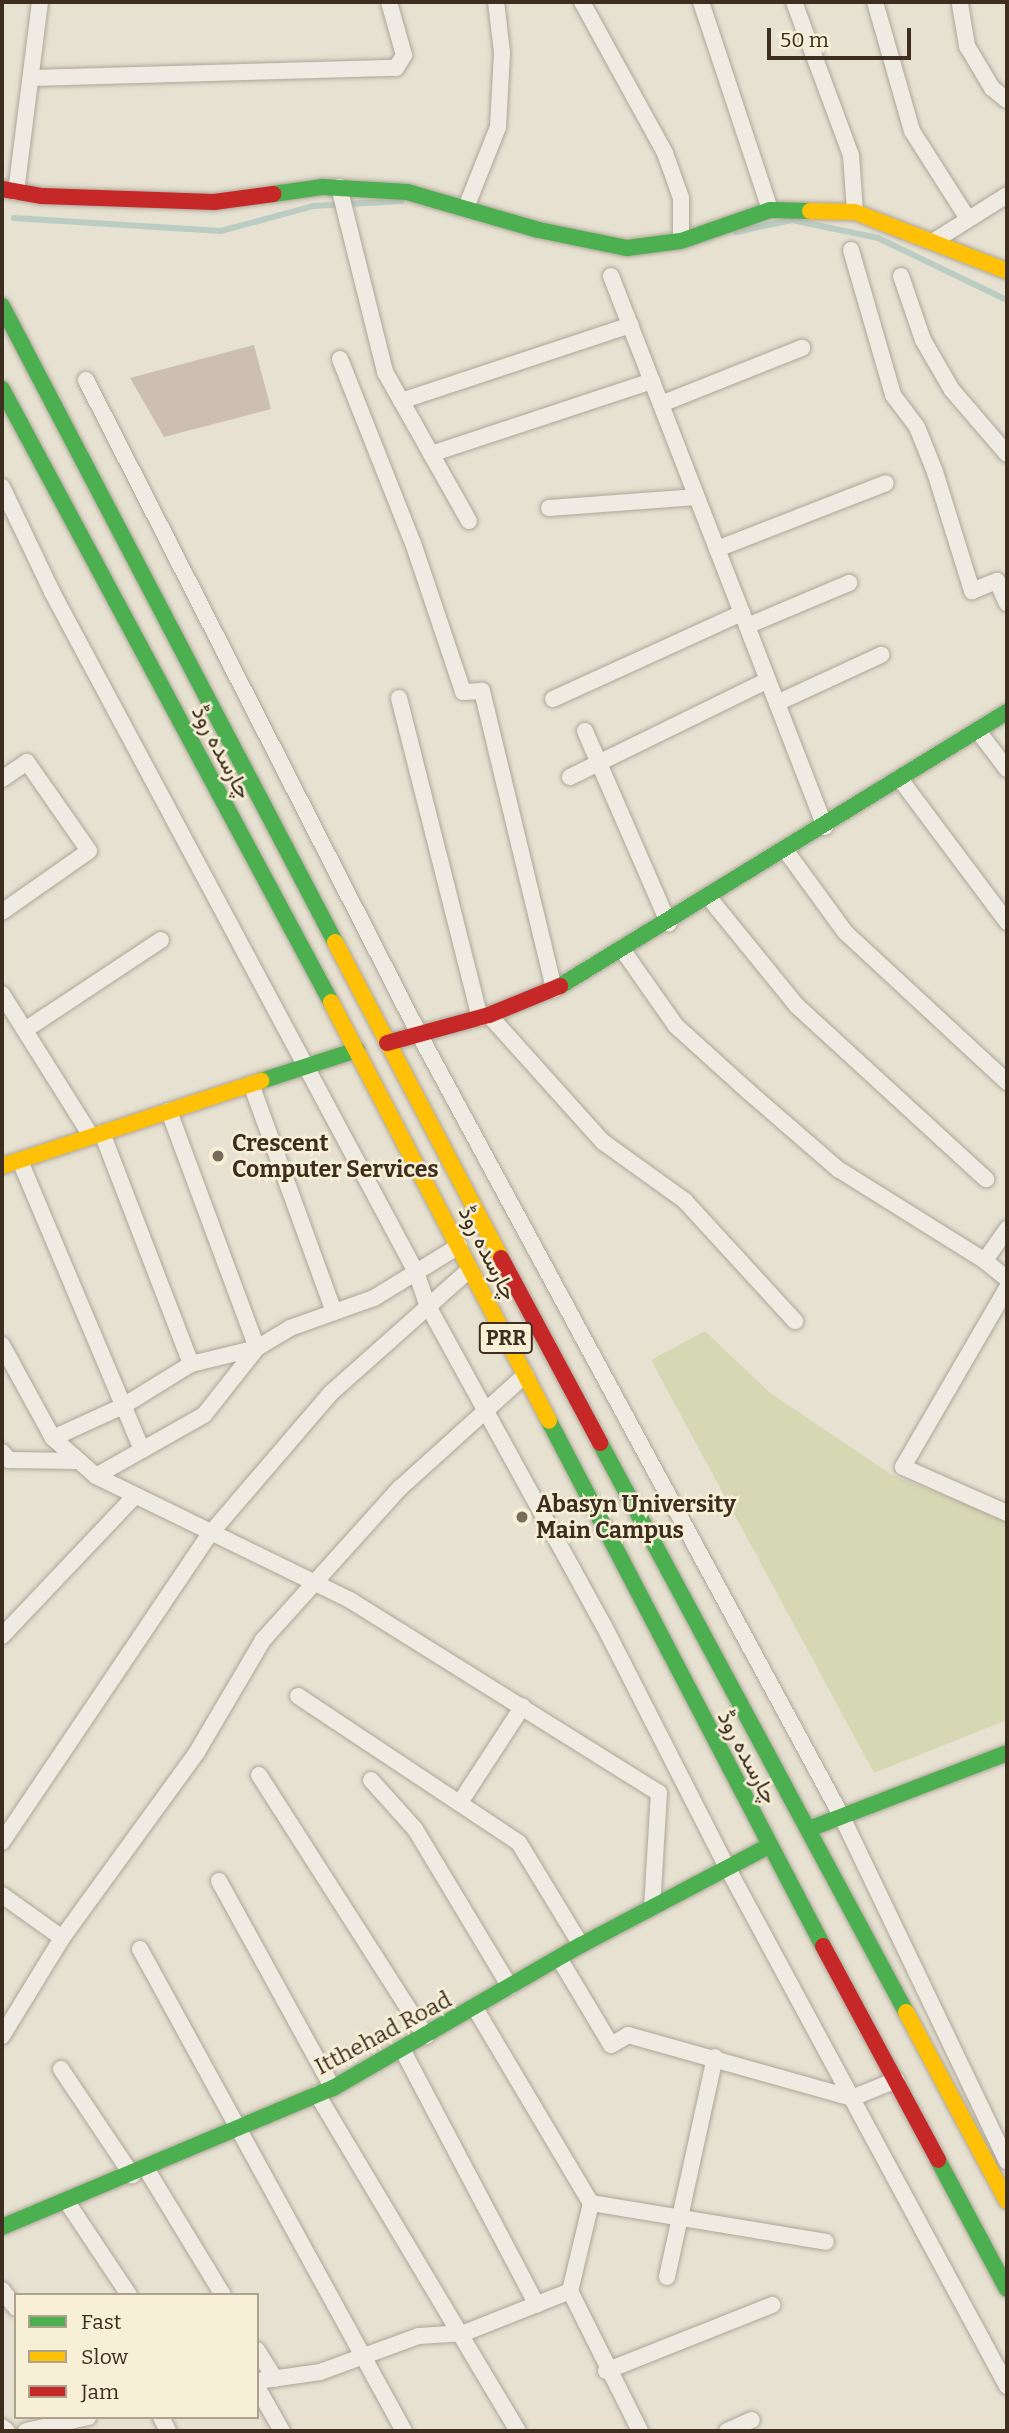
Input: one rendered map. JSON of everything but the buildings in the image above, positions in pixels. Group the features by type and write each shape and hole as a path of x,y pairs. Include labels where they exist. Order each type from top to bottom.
{"main road":[{"path":"9,190 214,202 340,189 407,192 467,205 539,230 627,248 681,241 770,210 855,212 1007,271"},
{"name":"چارسدہ روڈ","path":"2,306 387,1042 1007,2201"},
{"name":"چارسدہ روڈ","path":"2,389 357,1050 769,1846 1007,2289"},
{"path":"387,1042 484,1017 554,989 624,952 1007,712"},
{"path":"2,1166 357,1050"},
{"path":"644,1606 681,1588"},
{"path":"809,1829 1007,1753"},
{"name":"Itthehad Road","path":"2,2227 139,2173 333,2088 581,1945 769,1846"}],"street":[{"path":"9,190 31,78 40,2"},
{"path":"31,78 396,68 404,55 389,2"},
{"path":"467,205 498,127 502,52 496,2"},
{"path":"582,2 665,153 681,198 681,241"},
{"path":"701,2 770,210"},
{"path":"794,2 851,155 855,212"},
{"path":"876,2 912,131 968,219"},
{"path":"960,4 967,46 992,88 1007,100"},
{"path":"340,189 365,308 385,372 469,521"},
{"path":"934,241 1007,195"},
{"path":"851,250 893,396 917,427 935,472 972,591 997,581 1007,604"},
{"path":"611,276 825,827"},
{"path":"901,276 923,340 952,390 1007,454"},
{"path":"401,401 631,325"},
{"path":"662,404 802,348"},
{"path":"340,359 413,543 463,692 482,691 554,989"},
{"path":"86,380 419,1034 841,1815 1007,2161"},
{"path":"431,454 652,381"},
{"path":"717,549 886,483"},
{"path":"2,487 52,592 416,1272 428,1306 487,1409 727,1867 1007,2386"},
{"path":"549,508 697,497"},
{"path":"553,699 744,620 849,583"},
{"path":"777,703 881,655"},
{"path":"570,777 768,680"},
{"path":"399,698 484,1017 603,1142 685,1201 795,1321"},
{"path":"978,731 1007,769"},
{"path":"585,732 669,924"},
{"path":"2,779 27,762 89,851 2,912"},
{"path":"900,779 1007,922"},
{"path":"786,851 845,932 1007,1082"},
{"path":"709,899 796,1005 986,1179"},
{"path":"25,1030 161,940"},
{"path":"624,952 676,1026 838,1169 985,1261 1007,1279"},
{"path":"2,994 97,1135 191,1364"},
{"path":"251,1084 334,1312"},
{"path":"169,1111 257,1348"},
{"path":"20,1161 142,1450"},
{"path":"985,1261 1007,1229"},
{"path":"53,1438 123,1406 191,1364 257,1348 334,1312 374,1298 459,1246"},
{"path":"2,1842 210,1534 331,1393 470,1269"},
{"path":"1006,1510 903,1467 1007,1288"},
{"path":"2,1345 53,1438 96,1476 317,1585 523,1706 659,1793 652,1906"},
{"path":"96,1476 204,1415 257,1348"},
{"path":"2,2036 62,1938 197,1752 263,1640 317,1585 400,1489 525,1375"},
{"path":"4,1459 79,1461"},
{"path":"2,1636 135,1496"},
{"path":"298,1696 461,1801 519,1843 581,1945"},
{"path":"461,1801 523,1706"},
{"path":"259,1775 426,2036"},
{"path":"371,1780 415,1829 510,1987"},
{"path":"219,1881 333,2088"},
{"path":"2,1895 62,1938"},
{"path":"140,1949 404,2431"},
{"path":"559,1958 611,2045 628,2035 715,2057 852,2098 896,2080"},
{"path":"475,2008 591,2203 570,2291 606,2371 640,2431"},
{"path":"402,2049 537,2305"},
{"path":"667,2277 715,2057"},
{"path":"61,2069 139,2173 222,2293"},
{"path":"317,2094 464,2333 518,2431"},
{"path":"67,2202 129,2293"},
{"path":"591,2203 826,2242"},
{"path":"2,2290 14,2305"},
{"path":"259,2381 320,2372 419,2336 464,2333 570,2291"},
{"path":"606,2371 772,2305"},
{"path":"259,2353 275,2379"},
{"path":"259,2391 282,2431"},
{"path":"26,2431 49,2429 82,2419"},
{"path":"727,2431 752,2420"},
{"path":"2,2427 6,2431"}],"green space":[{"path":"705,1331 769,1392 892,1475 1007,1520 1007,1720 874,1773 651,1360"}],"waterway":[{"path":"14,218 221,231 313,206 402,201"},
{"path":"736,232 792,220 878,238 1007,300"}],"traffic: fast":[{"path":"273,194 322,187 407,192 539,230 627,248 681,241 770,210 810,211"},
{"path":"2,306 335,942"},
{"path":"2,389 331,1002"},
{"path":"560,986 1007,712"},
{"path":"261,1081 357,1050"},
{"path":"549,1421 823,1946"},
{"path":"600,1443 906,2012"},
{"path":"809,1829 1007,1753"},
{"path":"2,2227 333,2088 581,1945 769,1846"},
{"path":"938,2160 1007,2289"}],"traffic: slow":[{"path":"810,211 855,212 1007,271"},
{"path":"335,942 501,1258"},
{"path":"331,1002 549,1421"},
{"path":"2,1166 261,1081"},
{"path":"906,2012 1007,2201"}],"traffic: jam":[{"path":"2,189 42,196 214,202 273,194"},
{"path":"387,1043 489,1015 560,986"},
{"path":"501,1258 600,1443"},
{"path":"823,1946 938,2160"}],"place":[{"name":"Crescent Computer Services","path":"218,1156"},
{"name":"Abasyn University Main Campus","path":"522,1517"}]}
